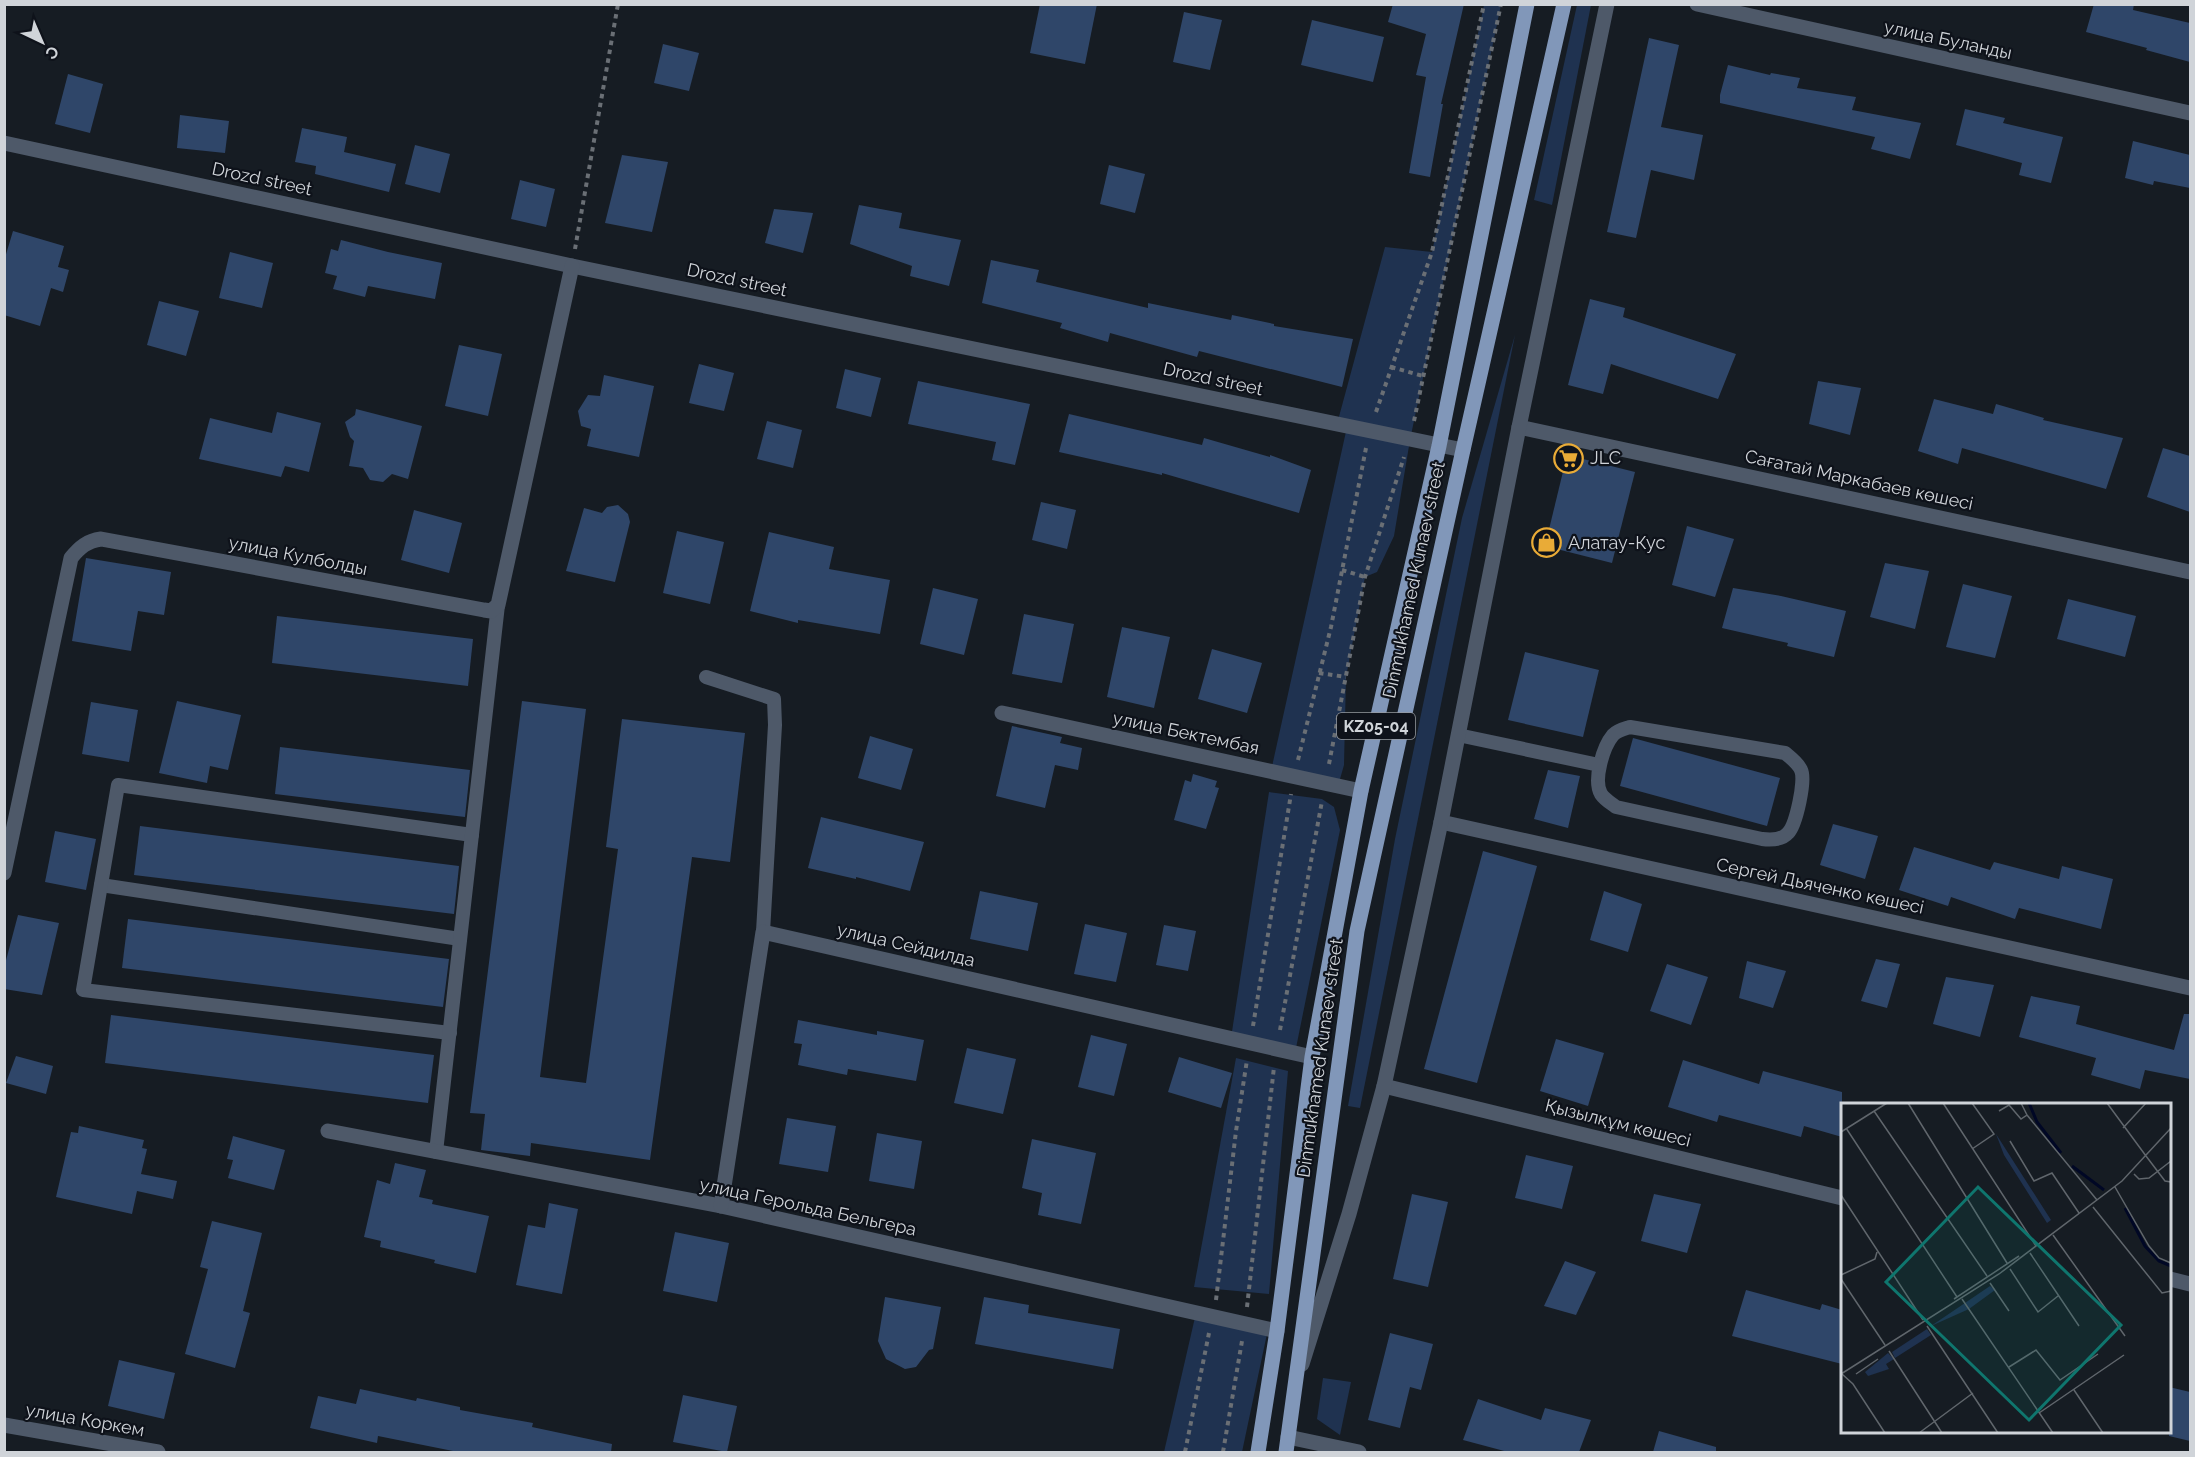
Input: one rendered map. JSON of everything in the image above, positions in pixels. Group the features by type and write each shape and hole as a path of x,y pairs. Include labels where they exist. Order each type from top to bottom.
{"main road":[{"name":"Dinmukhamed Kunaev street","path":"1258,1452 1277,1331 1312,1057 1361,791 1439,446 1527,4"},
{"name":"Dinmukhamed Kunaev street","path":"1287,1445 1357,931 1564,4"}],"street":[{"path":"1296,1387 1349,1214 1384,1086 1607,4"},
{"name":"улица Буланды","path":"1697,4 2190,113"},
{"name":"Drozd street","path":"4,143 572,266 1463,450"},
{"path":"498,605 572,266"},
{"name":"Сағатай Маркабаев көшесі","path":"1519,427 2190,572"},
{"name":"улица Кулболды","path":"4,873 72,558 80,548 92,540 101,539 483,610 491,611 498,605"},
{"name":"улица Бектембая","path":"1002,713 1361,791"},
{"name":"Сергей Дьяченко көшесі","path":"1440,822 2190,988"},
{"path":"721,1206 763,932"},
{"name":"улица Сейдилда","path":"763,932 1312,1057"},
{"name":"Қызылқұм көшесі","path":"1384,1086 1841,1198"},
{"name":"улица Герольда Бельгера","path":"328,1131 721,1206 1277,1331"},
{"path":"2171,1279 2190,1284"},
{"name":"улица Коркем","path":"4,1425 158,1452"},
{"path":"1287,1445 1316,1443 1359,1452"}],"lane":[{"path":"436,1152 498,605"},
{"path":"706,677 774,699 775,725 763,932"},
{"path":"1630,727 1785,753 1802,771 1803,781 1793,824 1788,834 1773,840 1616,807 1601,795 1598,786 1599,765 1611,737 1619,730 1630,727"},
{"path":"1458,735 1599,765"},
{"path":"450,1033 84,990 118,785 472,835"},
{"path":"101,885 460,939"}],"path":[{"path":"572,266 618,4"},
{"path":"1185,1452 1217,1297 1236,1131 1294,777 1342,570 1370,431 1432,252 1484,4"},
{"path":"1223,1452 1245,1324 1276,1048 1325,783 1365,577 1410,440 1501,4"},
{"path":"1391,367 1423,376"},
{"path":"1342,570 1365,577"},
{"path":"1319,673 1346,677"}],"shaded area":[{"path":"1484,5 1501,5 1410,440 1394,536 1377,572 1365,577 1346,677 1344,765 1338,786 1271,771 1347,427 1337,424 1385,247 1432,252"},
{"path":"1577,5 1591,5 1552,205 1534,200"},
{"path":"1515,335 1360,1108 1348,1106 1395,839 1462,518"},
{"path":"1269,792 1322,799 1334,807 1340,830 1295,1053 1231,1038"},
{"path":"1236,1058 1288,1071 1269,1294 1194,1287"},
{"path":"1196,1313 1268,1329 1242,1452 1164,1452"},
{"path":"1323,1378 1351,1382 1340,1435 1317,1419"}],"building":[{"path":"1040,4 1097,4 1085,64 1030,53"},
{"path":"1393,4 1464,4 1441,104 1443,104 1430,177 1409,173 1426,77 1416,75 1426,34 1388,22"},
{"path":"2094,4 2134,4 2133,10 2190,23 2190,62 2086,32"},
{"path":"1184,12 1222,20 1210,70 1173,62"},
{"path":"1312,20 1384,37 1373,82 1301,65"},
{"path":"1649,38 1679,45 1661,127 1703,135 1694,180 1651,170 1636,238 1607,232"},
{"path":"663,44 699,53 689,91 654,83"},
{"path":"1728,65 1770,75 1771,73 1800,78 1797,88 1856,97 1852,110 1921,123 1910,159 1871,149 1875,137 1720,103"},
{"path":"68,74 103,84 90,133 55,124"},
{"path":"1965,109 2005,118 2003,123 2063,137 2051,183 2019,175 2022,163 1956,145"},
{"path":"180,115 229,121 225,153 177,148"},
{"path":"302,128 347,137 344,152 396,164 389,192 315,174 316,166 295,162"},
{"path":"2133,141 2190,155 2190,188 2154,181 2153,185 2125,178"},
{"path":"415,145 450,154 440,193 405,184"},
{"path":"622,155 668,162 652,232 605,223"},
{"path":"1109,165 1145,174 1135,213 1100,204"},
{"path":"520,180 555,189 546,227 511,219"},
{"path":"859,205 902,213 899,228 961,240 949,286 910,276 912,266 850,244"},
{"path":"774,209 813,213 803,253 765,243"},
{"path":"13,231 64,246 58,267 69,270 63,292 51,288 40,326 4,315 4,261"},
{"path":"341,240 442,263 435,299 368,286 365,297 333,289 337,276 325,273 331,249 338,251"},
{"path":"230,252 273,263 262,308 219,298"},
{"path":"991,260 1039,270 1036,282 1148,308 1148,303 1231,320 1232,315 1274,324 1274,326 1353,339 1342,387 1199,351 1197,357 1110,333 1108,342 1060,328 1062,323 982,303"},
{"path":"1590,299 1625,308 1623,317 1736,354 1718,399 1611,364 1603,394 1568,385"},
{"path":"159,301 199,311 186,356 147,345"},
{"path":"459,345 502,354 488,416 445,406"},
{"path":"699,364 734,373 724,411 689,403"},
{"path":"845,369 881,378 871,417 836,408"},
{"path":"604,375 654,386 639,457 587,446 591,429 581,426 578,411 588,395 600,396"},
{"path":"918,381 1030,404 1015,465 992,460 996,442 908,424"},
{"path":"1818,381 1861,388 1850,435 1809,424"},
{"path":"1934,399 1993,414 1996,404 2044,418 2043,420 2123,438 2106,489 1962,448 1958,464 1918,451"},
{"path":"356,409 422,426 408,479 392,474 383,482 370,480 363,468 349,466 354,441 350,437 345,422 355,415"},
{"path":"277,412 321,423 309,472 285,466 281,477 199,459 210,418 272,433"},
{"path":"1069,414 1202,445 1204,438 1270,457 1270,455 1311,470 1299,513 1162,473 1162,475 1059,452"},
{"path":"767,421 802,430 793,468 757,459"},
{"path":"2163,448 2190,456 2190,512 2147,497"},
{"path":"1567,455 1635,472 1612,563 1545,546"},
{"path":"1041,502 1076,510 1067,549 1032,540"},
{"path":"618,505 628,514 630,522 615,582 566,571 584,508 602,513 607,507"},
{"path":"414,510 462,523 449,573 401,560"},
{"path":"1687,526 1734,539 1715,597 1672,585"},
{"path":"677,531 724,542 710,604 663,593"},
{"path":"769,532 834,547 829,569 890,580 880,634 798,620 798,623 750,611"},
{"path":"86,558 171,572 164,615 138,611 131,651 72,641"},
{"path":"1885,563 1929,571 1915,629 1870,617"},
{"path":"1963,584 2012,596 1995,658 1946,647"},
{"path":"933,588 978,599 964,655 920,644"},
{"path":"1733,588 1846,611 1834,657 1787,646 1788,643 1722,628"},
{"path":"2068,599 2136,616 2125,657 2057,639"},
{"path":"1024,614 1074,624 1062,683 1012,674"},
{"path":"277,616 473,639 468,686 272,663"},
{"path":"1122,627 1170,637 1154,708 1107,697"},
{"path":"1212,649 1262,663 1247,713 1198,699"},
{"path":"1525,652 1599,670 1583,737 1508,720"},
{"path":"177,701 241,715 228,770 210,766 207,783 159,773"},
{"path":"522,701 586,709 540,1077 586,1083 618,849 606,847 622,719 745,733 730,862 692,857 650,1160 531,1143 530,1156 481,1150 485,1114 470,1113"},
{"path":"91,702 138,710 129,762 82,754"},
{"path":"1012,726 1062,737 1060,743 1082,748 1078,770 1055,765 1045,808 996,796"},
{"path":"870,736 913,749 901,790 858,778"},
{"path":"1633,738 1780,778 1767,826 1620,786"},
{"path":"280,747 470,770 465,817 275,794"},
{"path":"1548,770 1580,776 1568,828 1534,819"},
{"path":"1193,774 1217,781 1215,787 1219,788 1206,829 1174,820 1185,780 1191,782"},
{"path":"821,817 924,842 910,891 808,868"},
{"path":"1833,824 1878,836 1865,879 1820,865"},
{"path":"140,826 459,866 454,914 134,875"},
{"path":"55,831 96,839 86,890 45,882"},
{"path":"1914,847 1990,870 1994,862 2059,879 2062,866 2113,879 2101,929 2019,908 2015,919 1951,897 1948,906 1899,890"},
{"path":"1483,851 1537,866 1477,1083 1424,1069"},
{"path":"980,891 1038,903 1028,951 970,939"},
{"path":"1604,891 1642,904 1628,952 1590,940"},
{"path":"18,915 59,923 42,995 4,989 4,968"},
{"path":"128,919 449,959 443,1007 122,968"},
{"path":"1085,924 1127,933 1116,982 1074,974"},
{"path":"1164,925 1196,931 1188,971 1156,965"},
{"path":"1876,959 1900,964 1887,1008 1861,1001"},
{"path":"1747,961 1786,971 1773,1008 1739,998"},
{"path":"1667,964 1708,977 1691,1025 1650,1011"},
{"path":"1946,977 1994,985 1980,1037 1933,1024"},
{"path":"2031,996 2080,1006 2076,1024 2174,1050 2184,1014 2190,1014 2190,1079 2145,1070 2140,1089 2091,1075 2096,1058 2019,1037"},
{"path":"111,1015 434,1055 428,1103 105,1063"},
{"path":"798,1020 877,1035 877,1031 924,1040 916,1081 848,1069 847,1075 798,1065 802,1044 794,1043"},
{"path":"1091,1035 1127,1044 1114,1096 1078,1087"},
{"path":"1556,1039 1604,1053 1588,1106 1540,1091"},
{"path":"967,1048 1016,1059 1003,1114 954,1103"},
{"path":"16,1056 53,1066 46,1094 6,1083"},
{"path":"1179,1057 1232,1073 1221,1108 1168,1092"},
{"path":"1683,1060 1759,1084 1763,1071 1842,1092 1841,1137 1804,1126 1801,1137 1719,1115 1717,1122 1668,1107"},
{"path":"787,1118 836,1126 828,1172 779,1164"},
{"path":"79,1126 144,1140 142,1148 147,1149 141,1174 177,1181 173,1199 137,1191 132,1214 56,1197 71,1132 78,1133"},
{"path":"877,1133 922,1141 914,1189 869,1181"},
{"path":"233,1136 285,1150 274,1190 228,1178 233,1160 227,1159"},
{"path":"1032,1139 1096,1153 1081,1224 1038,1215 1042,1193 1022,1188"},
{"path":"1526,1155 1573,1166 1562,1209 1515,1198"},
{"path":"395,1163 426,1170 419,1197 433,1200 432,1204 489,1216 476,1273 434,1263 435,1260 380,1247 381,1241 364,1237 377,1180 390,1184"},
{"path":"1412,1194 1448,1202 1428,1287 1393,1279"},
{"path":"1654,1194 1701,1204 1687,1253 1641,1241"},
{"path":"549,1203 578,1209 562,1294 516,1285 528,1225 545,1228"},
{"path":"212,1221 262,1233 243,1311 250,1313 235,1368 185,1354 208,1269 200,1267"},
{"path":"675,1232 729,1243 717,1302 663,1291"},
{"path":"1565,1261 1596,1272 1576,1315 1544,1306"},
{"path":"1746,1290 1820,1310 1822,1304 1841,1310 1841,1364 1732,1336"},
{"path":"885,1297 941,1307 933,1349 929,1350 916,1367 905,1369 886,1359 878,1341"},
{"path":"984,1297 1029,1305 1028,1313 1120,1329 1113,1369 975,1344"},
{"path":"1390,1333 1433,1344 1421,1390 1410,1387 1400,1428 1368,1420"},
{"path":"119,1360 175,1373 164,1419 108,1406"},
{"path":"2171,1387 2190,1392 2190,1441 2169,1436 2171,1433"},
{"path":"360,1389 416,1401 417,1398 460,1407 460,1410 533,1423 532,1427 612,1444 611,1452 458,1452 378,1436 377,1443 310,1428 318,1396 356,1404"},
{"path":"683,1395 737,1406 727,1452 673,1442"},
{"path":"1478,1399 1541,1420 1545,1408 1591,1420 1579,1452 1508,1452 1463,1440"},
{"path":"1659,1431 1716,1447 1716,1452 1653,1452"}],"place":[{"name":"JLC","path":"1569,458"},
{"name":"Алатау-Кус","path":"1547,543"}]}
